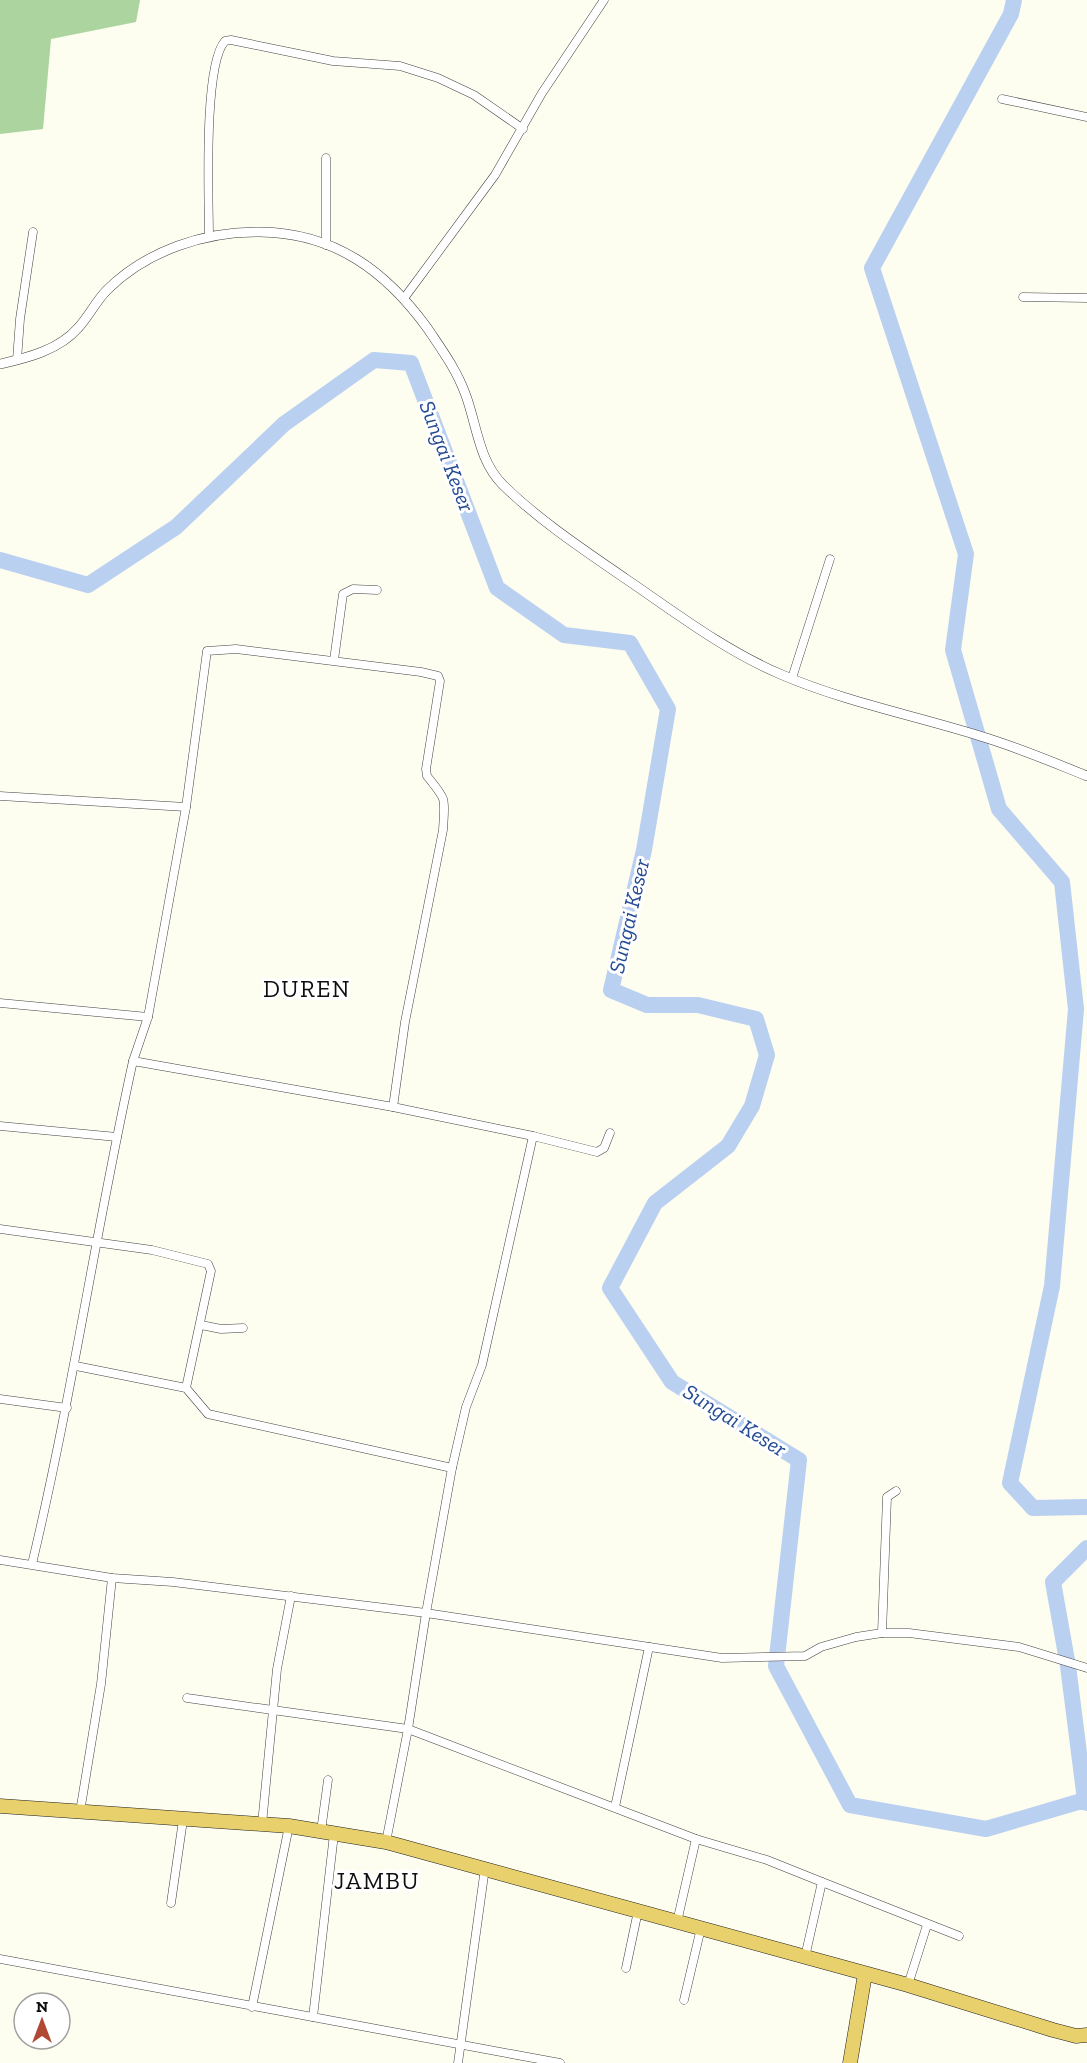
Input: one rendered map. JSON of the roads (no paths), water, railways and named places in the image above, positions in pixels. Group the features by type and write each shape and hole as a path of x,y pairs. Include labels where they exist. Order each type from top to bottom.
{"highway":[{"path":"0,1806 288,1826 386,1842 908,1985 1053,2030 1076,2036 1087,2035"},
{"path":"850,2063 866,1974"}],"street":[{"path":"405,297 495,175 542,93 604,0"},
{"path":"209,237 209,140 214,71 225,41 231,40 354,64 400,66 438,78 474,95 523,129"},
{"path":"1002,99 1087,117"},
{"path":"326,158 327,245"},
{"path":"17,360 20,319 33,232"},
{"path":"0,364 17,360 66,340 104,292 141,264 181,245 230,232 280,233 327,245 357,258 405,297 447,354 466,394 486,461 502,484 573,543 688,624 748,658 792,678 863,705 982,736 1087,776"},
{"path":"1023,297 1087,298"},
{"path":"792,678 830,559"},
{"path":"334,660 343,594 353,589 377,590"},
{"path":"32,1564 76,1366 133,1061 148,1017 186,807 207,651 214,648 334,660 434,674 440,681 426,769 427,776 436,785 443,798 443,830 405,1022 393,1107"},
{"path":"0,796 186,807"},
{"path":"0,1003 148,1017"},
{"path":"133,1061 393,1107 597,1152 604,1148 610,1133"},
{"path":"0,1126 117,1137"},
{"path":"386,1842 408,1729 452,1468 466,1407 482,1365 533,1137"},
{"path":"0,1229 152,1250 208,1264 211,1271 186,1389"},
{"path":"201,1324 221,1329 243,1328"},
{"path":"76,1366 186,1389 208,1414 452,1468"},
{"path":"0,1399 67,1408"},
{"path":"882,1633 887,1497 896,1491"},
{"path":"0,1560 112,1578 291,1596 426,1613 722,1658 805,1656 839,1641 882,1633 909,1633 1031,1649 1087,1668"},
{"path":"80,1812 101,1684 112,1578"},
{"path":"262,1824 277,1669 291,1596"},
{"path":"615,1807 649,1647"},
{"path":"187,1698 408,1729 696,1839 767,1860 959,1936"},
{"path":"313,2017 327,1832 327,1780"},
{"path":"171,1903 183,1820"},
{"path":"252,2007 288,1826"},
{"path":"677,1922 696,1839"},
{"path":"458,2063 485,1868"},
{"path":"805,1957 822,1882"},
{"path":"627,1968 638,1911"},
{"path":"908,1985 927,1925"},
{"path":"684,2000 701,1928"},
{"path":"0,1959 560,2063"}],"waterway":[{"path":"1014,0 1011,14 872,268 966,554 953,650 999,809 1062,882 1076,1009 1052,1286 1010,1483 1033,1508 1087,1507"},
{"name":"Sungai Keser","path":"0,560 88,585 176,527 284,424 374,360 411,363 497,588 564,635 630,643 668,709 644,850 611,990 647,1005 698,1005 756,1019 767,1055 752,1106 728,1146 655,1203 610,1288 672,1382 799,1460 776,1666 850,1805 986,1829 1085,1800 1087,1803"},
{"path":"1085,1800 1068,1666 1053,1582 1087,1548"}],"district":[{"name":"DUREN","path":"307,988"},
{"name":"JAMBU","path":"377,1880"}]}
